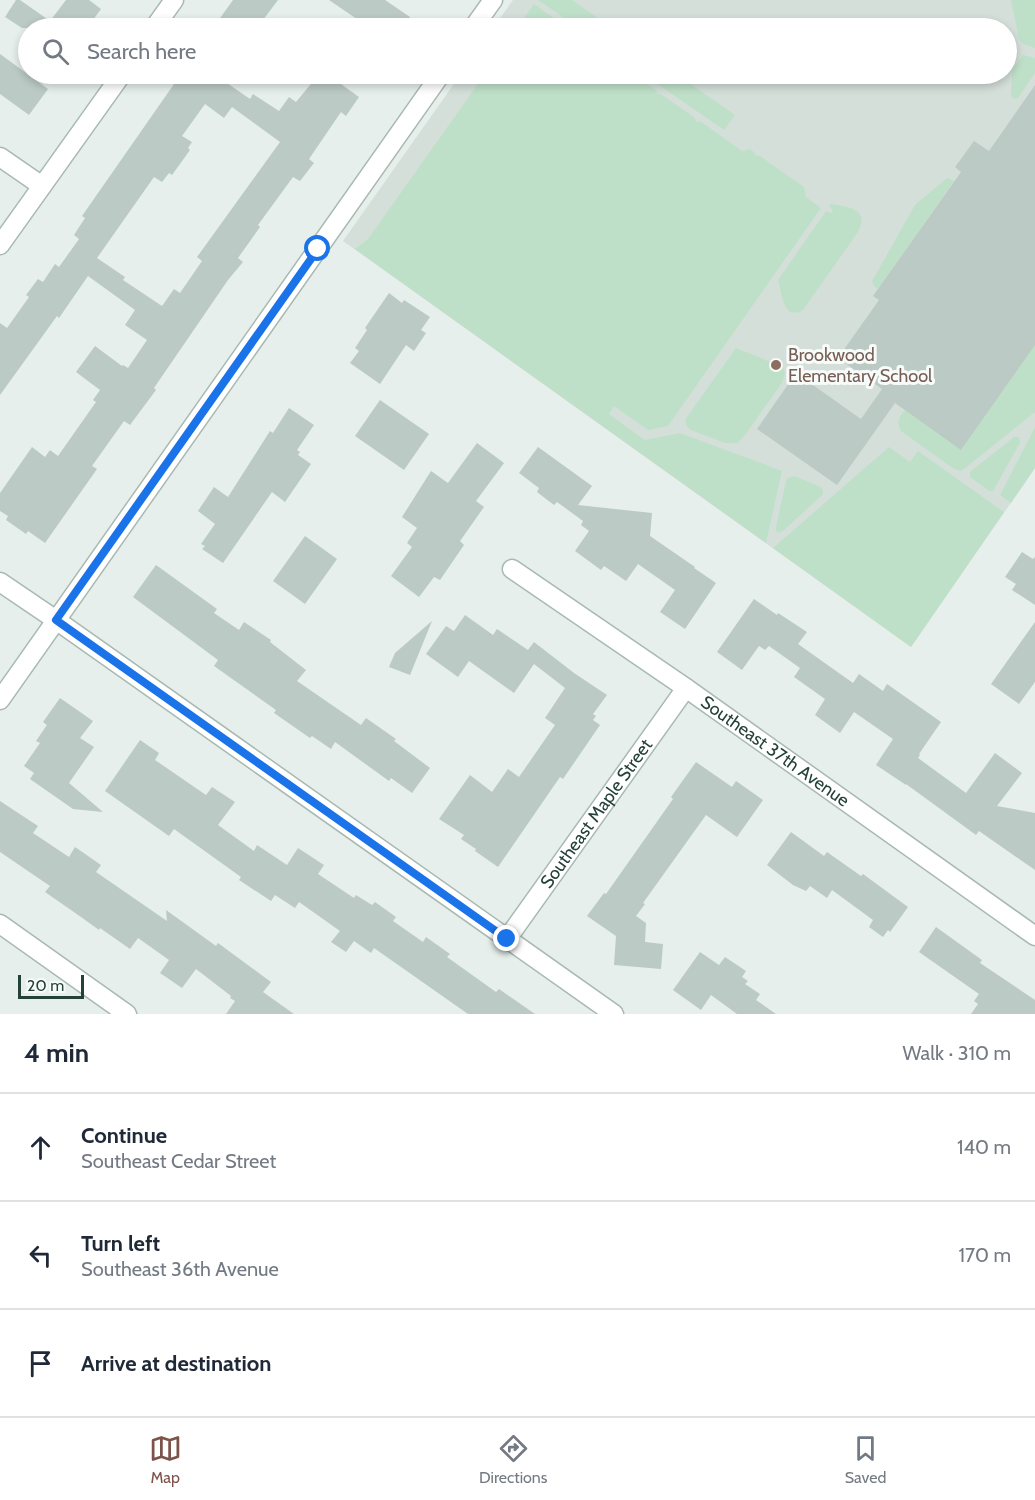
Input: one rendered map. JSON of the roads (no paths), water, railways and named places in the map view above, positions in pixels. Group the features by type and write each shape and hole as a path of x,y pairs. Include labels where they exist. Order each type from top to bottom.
{"street":[{"path":"161,18 174,0"},
{"path":"480,18 493,0"},
{"path":"0,245 115,84"},
{"path":"0,700 434,84"},
{"path":"0,157 42,186"},
{"name":"Southeast 37th Avenue","path":"512,569 686,688 1035,936"},
{"path":"0,582 614,1014"},
{"name":"Southeast Maple Street","path":"507,939 686,688"},
{"path":"0,924 127,1014"}],"place":[{"name":"Brookwood Elementary School","path":"776,365"}]}
